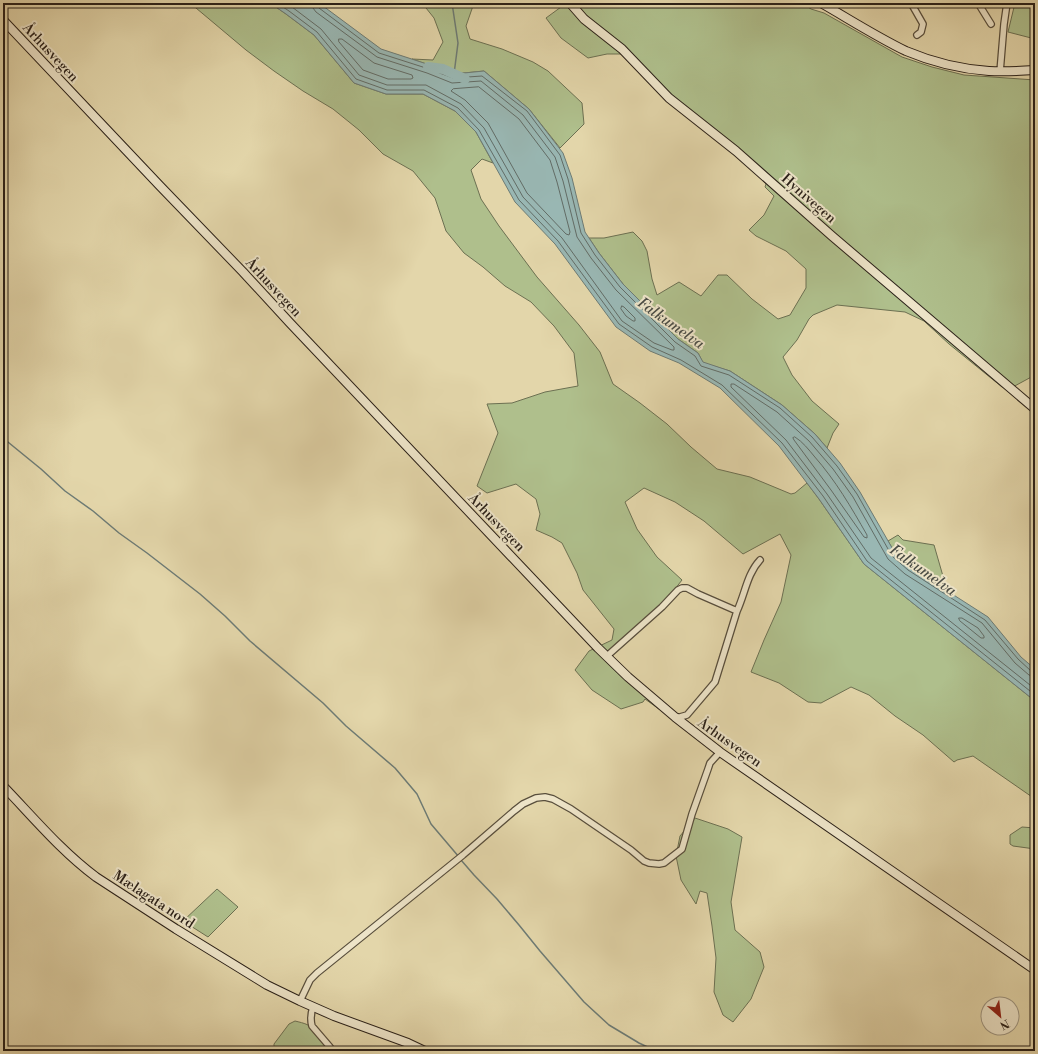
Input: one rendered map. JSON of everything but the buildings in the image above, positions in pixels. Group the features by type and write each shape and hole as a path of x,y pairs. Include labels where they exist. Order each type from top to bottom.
{"street":[{"name":"Hynivegen","path":"570,3 584,19 622,49 670,98 736,151 832,236 1035,409"},
{"path":"821,3 884,39 916,55 928,59 973,70 1000,72 1035,70"},
{"path":"911,3 923,24 921,32 917,35"},
{"path":"978,3 991,24"},
{"path":"1000,72 1007,3"},
{"name":"Århusvegen","path":"3,20 628,677 688,728 720,752 1035,970"},
{"path":"675,717 687,715 715,682 750,574 755,564 760,560"},
{"path":"607,656 662,607 678,590 682,588 687,588 738,611"},
{"path":"687,715 688,728"},
{"path":"300,1001 310,980 317,973 463,855 523,804 536,798 544,797 558,801 572,809 646,862 653,864 664,863 682,850 692,814 710,763 720,752"},
{"name":"Mælagata nord","path":"3,786 60,847 82,867 239,968 267,985 312,1007 426,1051"},
{"path":"312,1007 310,1018 312,1026 326,1041 332,1051"}],"green space":[{"path":"190,3 270,3 314,35 354,83 386,94 423,94 455,111 476,132 493,163 482,159 471,170 481,199 537,277 579,325 600,352 613,384 667,424 717,469 750,477 791,494 795,493 807,483 864,564 1035,701 1035,799 973,756 954,762 923,735 895,716 869,695 851,687 821,703 808,702 779,683 751,672 781,602 791,555 780,534 743,554 704,521 675,502 644,488 625,502 637,529 657,557 682,580 664,603 606,653 731,761 645,699 643,702 621,709 592,690 575,670 589,651 612,640 614,629 583,590 577,573 562,543 536,530 540,514 536,499 516,484 487,493 477,486 498,433 487,404 512,403 545,392 578,386 574,353 554,326 531,302 505,286 464,253 446,231 435,198 413,171 383,154 359,130 333,109 274,71 246,50"},
{"path":"422,3 474,3 466,26 470,39 502,49 533,62 548,71 582,103 584,124 560,148 529,109 484,71 454,74 412,59 433,60 443,42 434,18"},
{"path":"571,3 802,3 811,9 824,13 902,57 932,67 964,75 1035,80 1035,375 1011,388 1002,387 949,344 924,321 905,312 837,305 813,315 809,319 797,340 783,357 792,375 812,401 839,424 833,433 827,448 815,434 782,405 730,371 703,363 698,353 678,339 623,284 589,238 604,238 633,232 642,241 647,251 652,279 657,295 679,282 701,296 718,275 727,275 752,299 778,319 790,315 806,288 806,269 786,251 756,236 749,230 764,215 774,196 765,187 766,184 743,159 718,138 700,128 622,54 607,54 588,58 561,38 546,18 561,7"},
{"path":"1015,3 1035,3 1035,39 1008,32"},
{"path":"898,535 903,540 934,545 947,590 910,567 895,553 888,541"},
{"path":"695,818 728,829 742,837 731,902 735,930 760,952 764,967 751,999 733,1022 723,1015 714,992 716,958 707,893 700,891 696,904 681,880 676,856 680,836"},
{"path":"1022,827 1035,828 1035,849 1013,846 1010,844 1010,835"},
{"path":"217,889 238,907 208,937 183,921"},
{"path":"295,1021 308,1025 330,1051 274,1051 274,1044 289,1024"}],"water":[{"path":"270,3 319,3 381,49 454,74 484,71 529,109 563,153 572,178 585,232 623,284 678,339 698,353 703,362 730,371 782,405 815,434 840,463 860,492 895,553 910,567 988,617 1021,657 1035,669 1035,701 864,564 819,499 779,446 720,388 679,363 650,351 616,327 555,244 515,202 476,132 455,111 423,94 386,94 354,83 314,35"}],"waterway":[{"path":"452,3 458,43 454,74"},
{"name":"Falkumelva","path":"428,67 443,69 465,79"},
{"path":"3,438 65,491 200,594 250,641 323,703 346,726 395,768 417,794 431,824 459,857"},
{"path":"461,860 497,899 584,1002 609,1025 639,1043 656,1051"}]}
